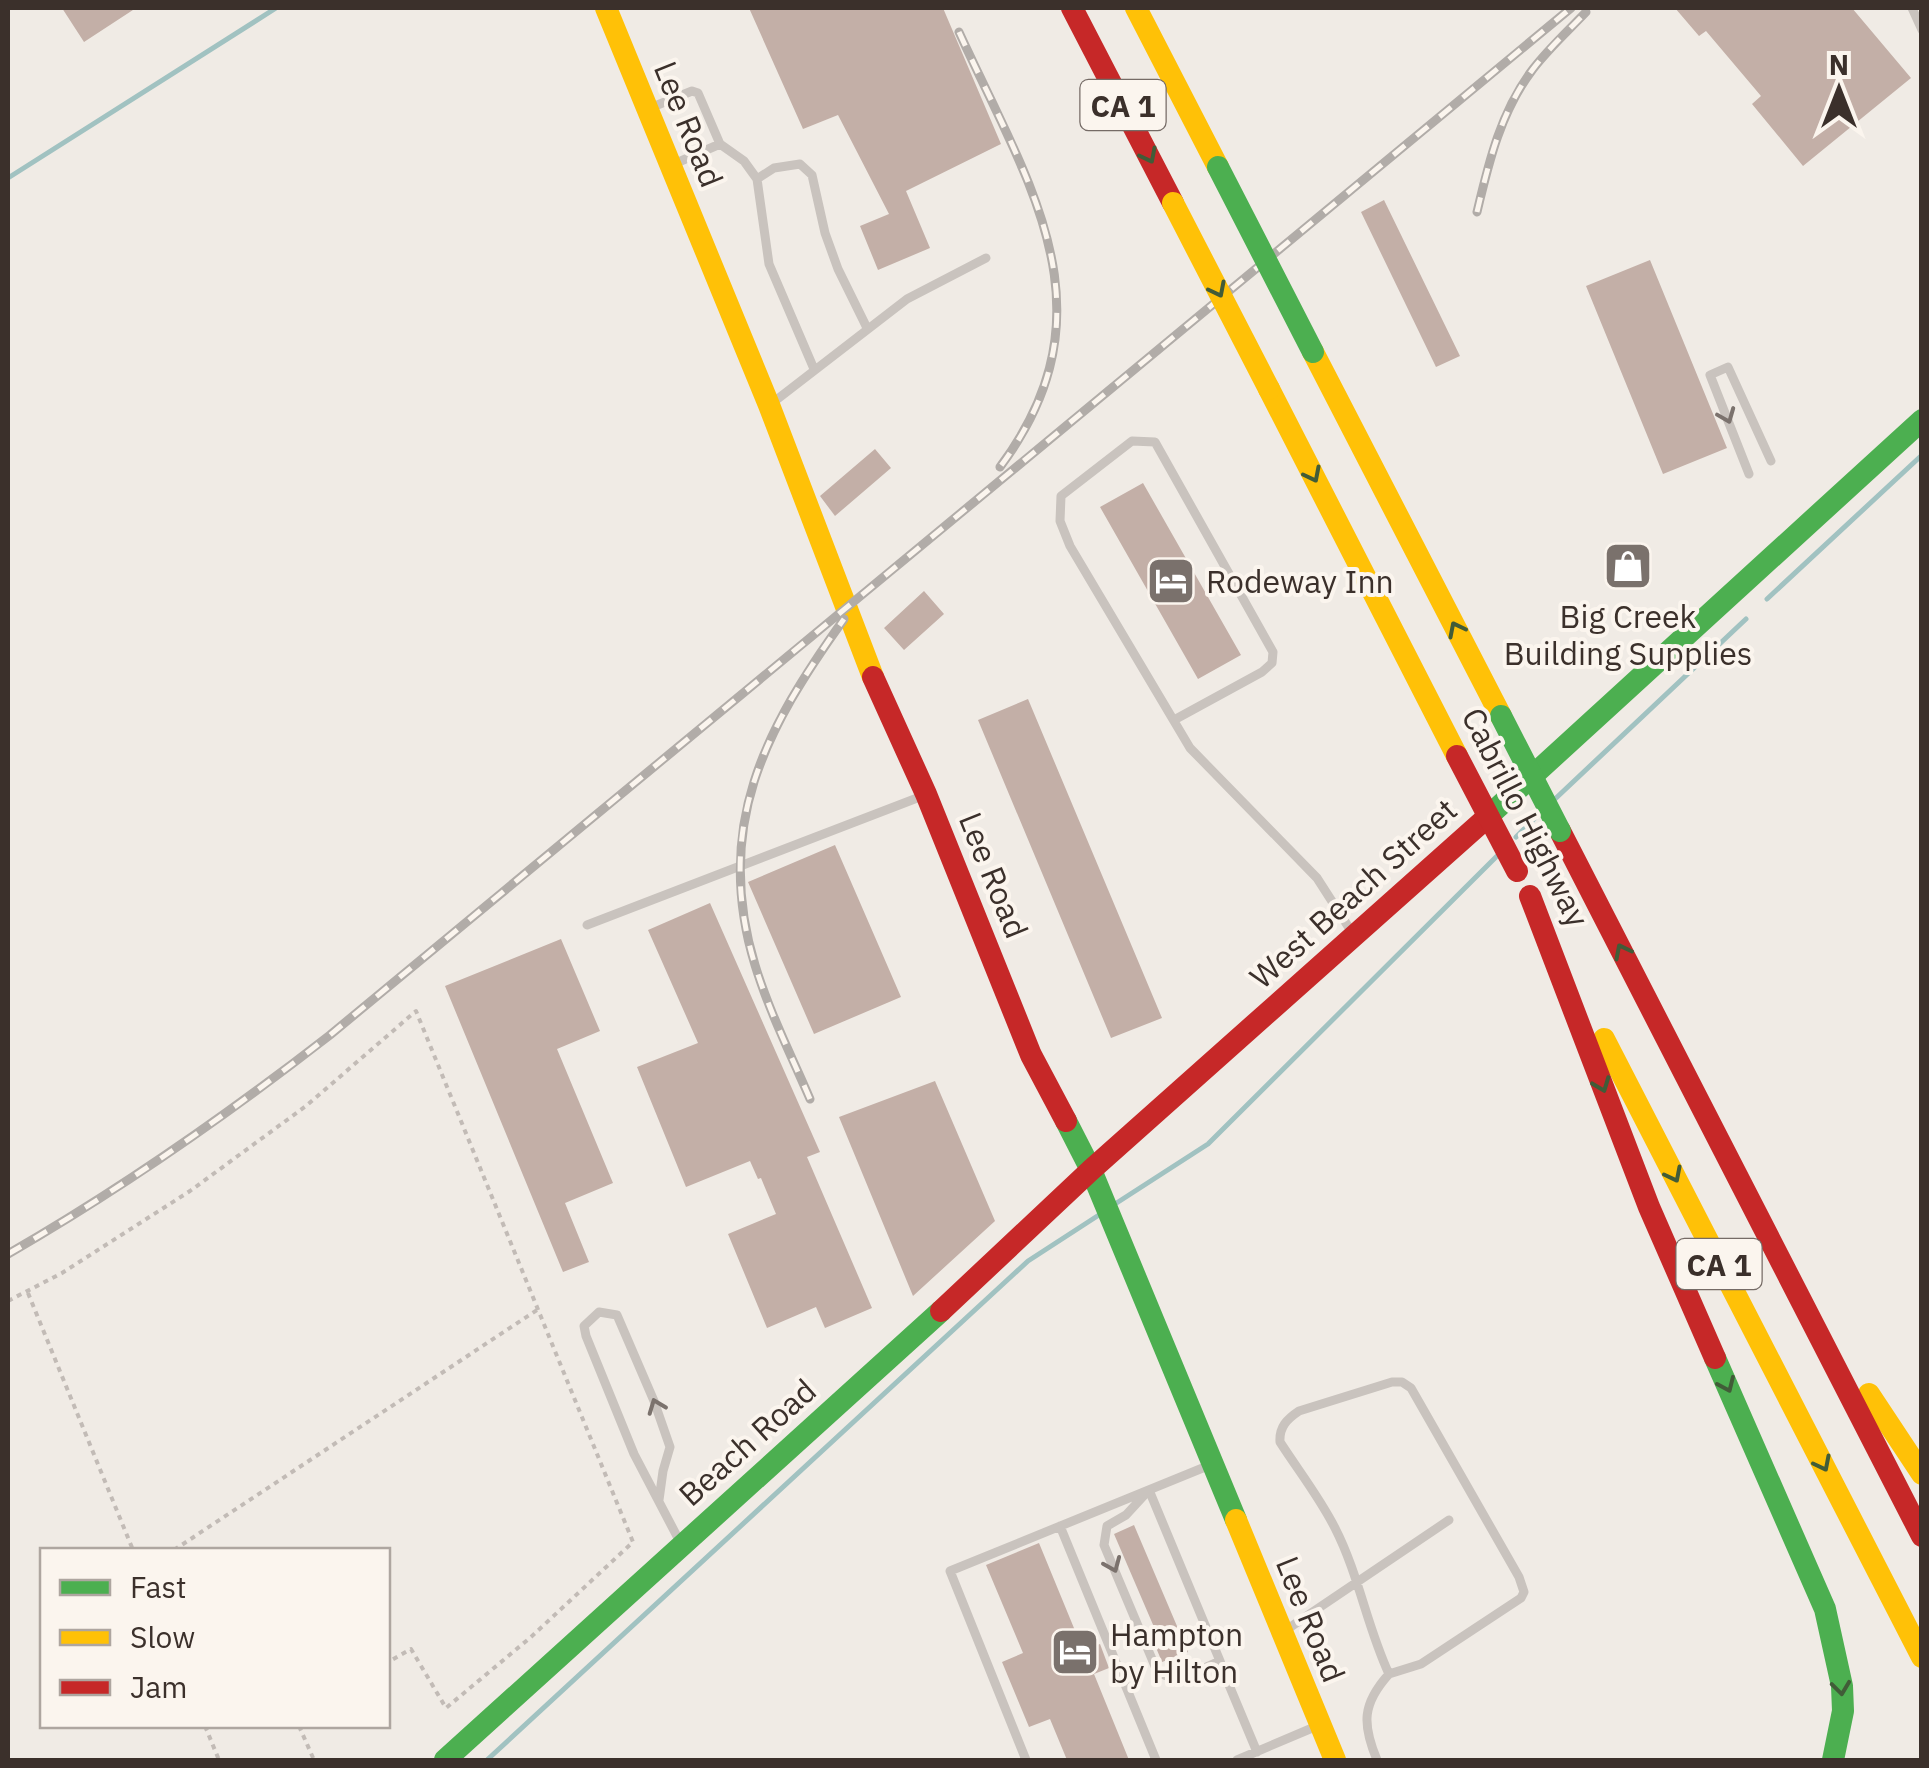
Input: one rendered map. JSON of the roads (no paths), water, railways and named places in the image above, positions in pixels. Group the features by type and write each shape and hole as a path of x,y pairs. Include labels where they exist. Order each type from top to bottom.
{"main road":[{"name":"Lee Road","path":"606,8 769,405 852,630 926,794 1032,1055 1091,1170 1335,1760"},
{"name":"Cabrillo Highway","path":"1072,8 1922,1657"},
{"name":"Cabrillo Highway","path":"1136,8 1922,1536"},
{"name":"West Beach Street","path":"1091,1170 1922,420"},
{"path":"1530,896 1649,1207 1825,1609 1842,1686 1843,1710 1833,1760"},
{"name":"Beach Road","path":"445,1760 925,1327 1091,1170"},
{"path":"1779,1258 1922,1474"}],"lane":[{"path":"1912,8 1922,30"},
{"path":"647,108 698,93 720,144 744,161 757,179 768,264 814,370"},
{"path":"670,165 720,144"},
{"path":"757,179 774,168 800,164 812,175 825,233 867,328"},
{"path":"769,405 907,298 986,258"},
{"path":"1749,474 1710,375 1728,367 1771,461"},
{"path":"1174,720 1262,672 1272,662 1273,652 1156,442 1132,441 1061,496 1058,508 1070,546 1190,748 1317,878 1354,936"},
{"path":"588,925 926,794"},
{"path":"659,1500 670,1448 617,1315 599,1312 584,1326 586,1336 634,1454 681,1544"},
{"path":"1377,1760 1369,1740 1366,1712 1373,1692 1390,1674 1420,1664 1521,1598 1524,1592 1411,1388 1402,1382 1299,1411 1287,1419 1280,1432 1280,1442 1334,1527 1356,1580 1374,1641 1390,1674"},
{"path":"1026,1760 950,1571 1213,1464"},
{"path":"1149,1490 1257,1752"},
{"path":"1149,1490 1126,1515 1106,1526 1104,1544 1157,1671 1166,1678 1178,1678 1220,1661"},
{"path":"1282,1633 1450,1520"},
{"path":"1060,1526 1156,1760"},
{"path":"1237,1760 1320,1724"}],"waterway":[{"path":"8,178 276,8"},
{"path":"1767,599 1922,455"},
{"path":"1555,799 1746,619"},
{"path":"1516,837 1540,813"},
{"path":"1115,1204 1208,1144 1497,856"},
{"path":"487,1760 1028,1261 1102,1213"}],"railway":[{"path":"8,1254 173,1150 330,1035 1571,8"},
{"path":"1477,212 1512,102 1539,61 1586,12"},
{"path":"959,32 1033,195 1049,248 1057,300 1053,354 1035,409 1000,467"},
{"path":"810,1099 755,965 744,915 740,868 744,824 770,740 844,619"}],"place":[{"name":"Big Creek Building Supplies","path":"1628,566"},
{"name":"Rodeway Inn","path":"1171,581"},
{"name":"Hampton by Hilton","path":"1075,1652"}]}
